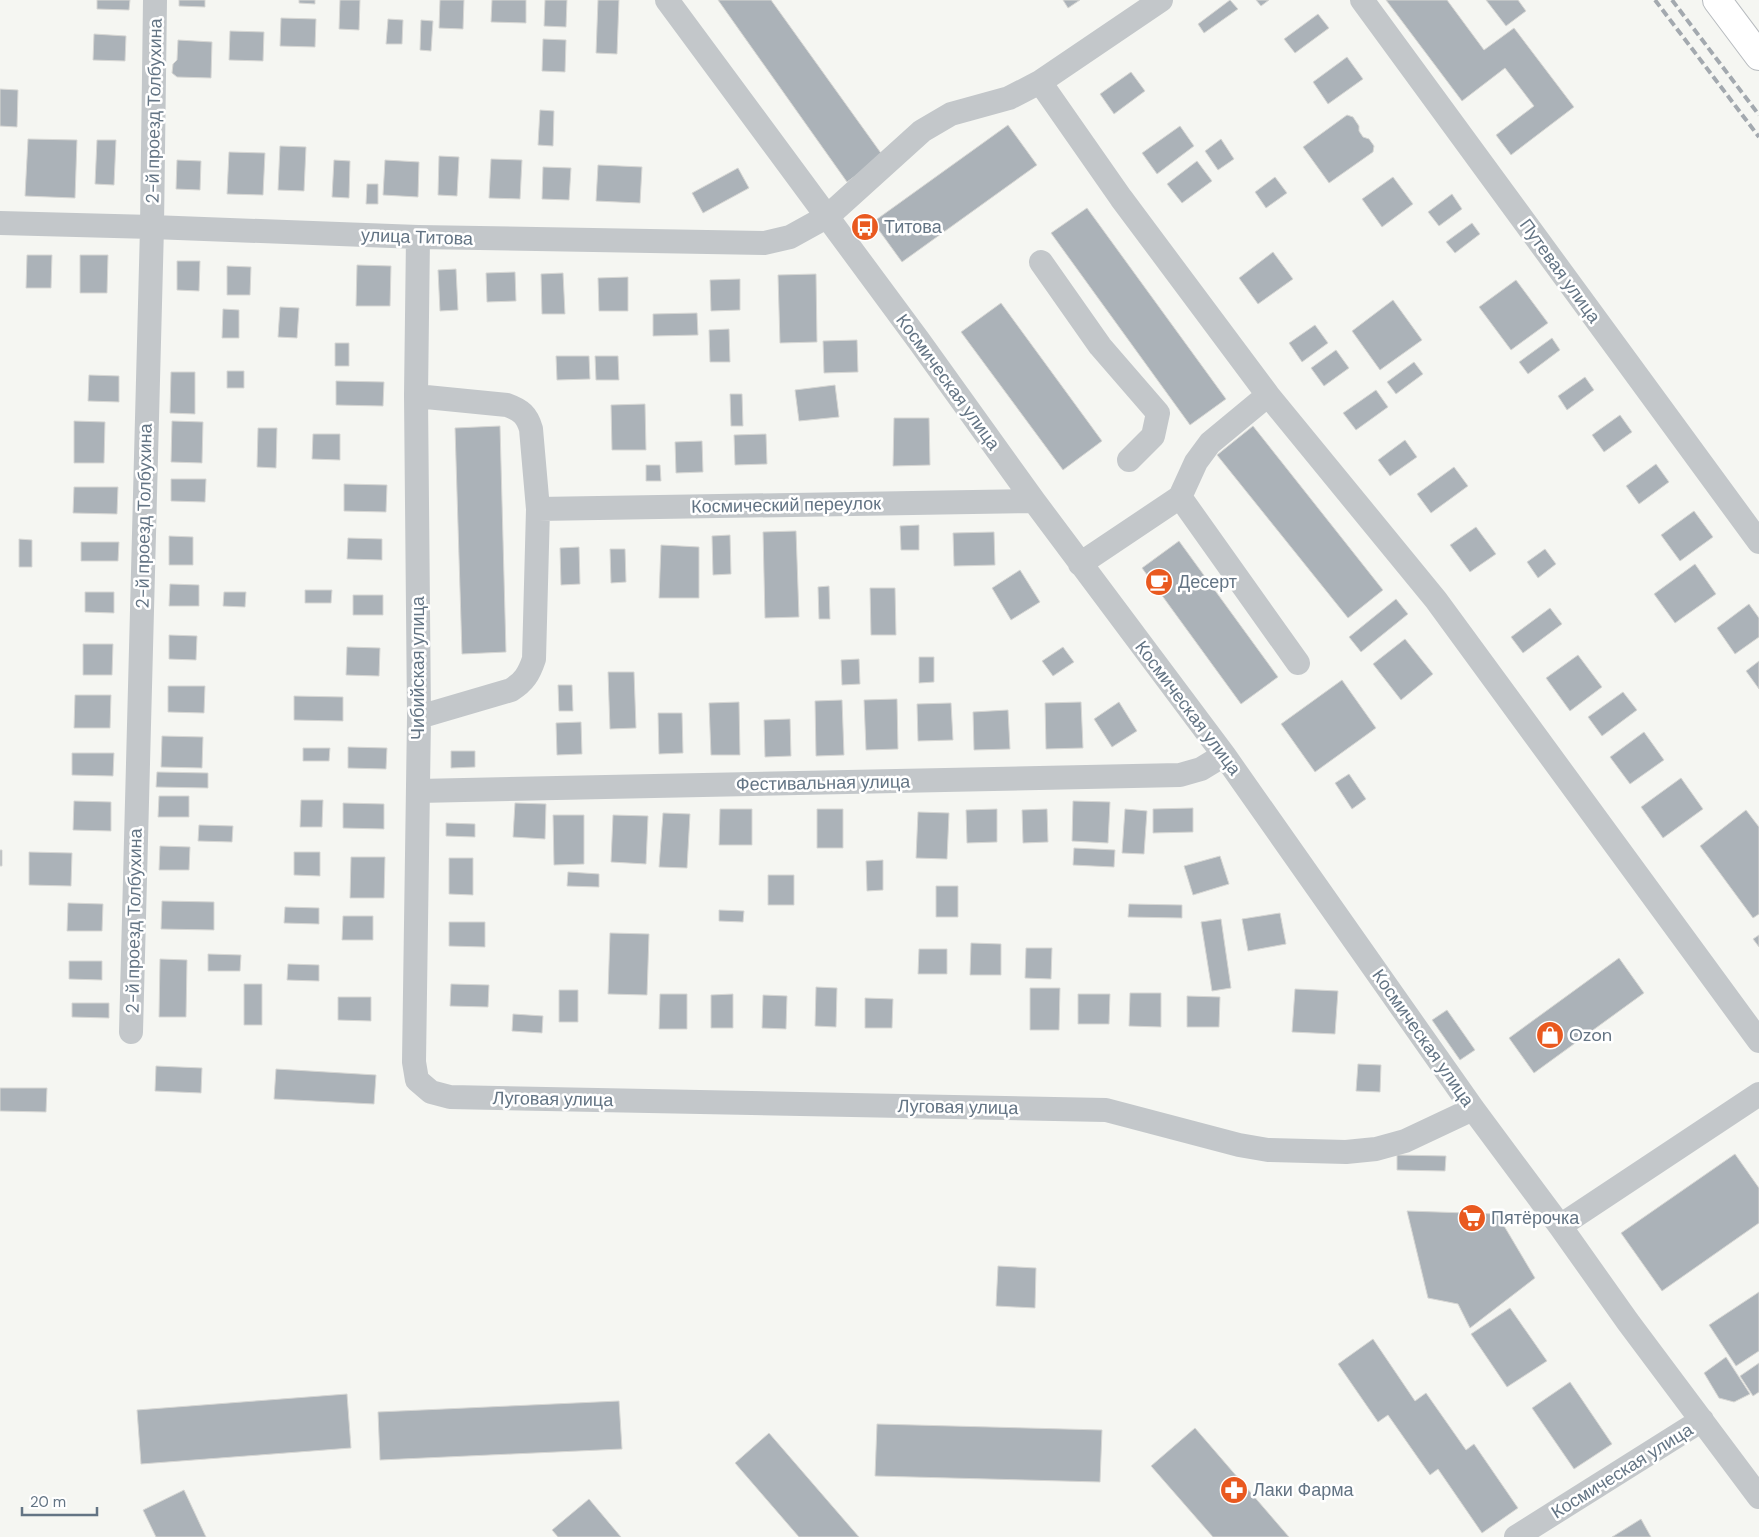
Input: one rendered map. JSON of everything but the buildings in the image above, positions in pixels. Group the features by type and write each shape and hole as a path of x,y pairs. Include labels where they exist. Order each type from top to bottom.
{"main road":[{"path":"1717,0 1759,56"}],"street":[{"name":"2-й проезд Толбухина","path":"131,1032 152,227 155,0"},
{"name":"Космическая улица","path":"668,0 828,216 1080,564 1224,755 1473,1109 1560,1226 1628,1322 1759,1497"},
{"name":"улица Титова","path":"0,223 418,238 764,243 790,237 828,216 922,131 951,114 1009,98 1040,82 1160,0"},
{"name":"Путевая улица","path":"1362,0 1759,542"},
{"path":"1040,82 1121,198 1268,395 1436,600 1759,1041"},
{"name":"Чибийская улица","path":"418,238 416,396 419,717 414,1062 417,1080 431,1092"},
{"path":"1041,262 1100,346 1158,413 1153,436 1129,460"},
{"path":"1080,564 1180,497 1196,462 1210,443 1268,395"},
{"path":"416,396 519,409 527,418 531,429 538,509 534,659 530,673 521,684 510,690 419,717"},
{"path":"1180,497 1298,663"},
{"name":"Космический переулок","path":"538,509 1034,501"},
{"name":"Фестивальная улица","path":"418,791 1180,775 1201,770 1224,755"},
{"name":"Луговая улица","path":"431,1092 450,1097 1106,1110 1239,1145 1268,1150 1336,1152 1376,1149 1405,1141 1473,1109"},
{"path":"1560,1226 1759,1094"},
{"name":"Космическая улица","path":"1516,1537 1702,1420"}],"railway":[{"path":"1655,0 1759,137"},
{"path":"1672,0 1759,115"}],"place":[{"name":"Титова","path":"865,227"},
{"name":"Десерт","path":"1159,582"},
{"name":"Ozon","path":"1550,1035"},
{"name":"Пятёрочка","path":"1472,1218"},
{"name":"Лаки Фарма","path":"1234,1490"}]}
